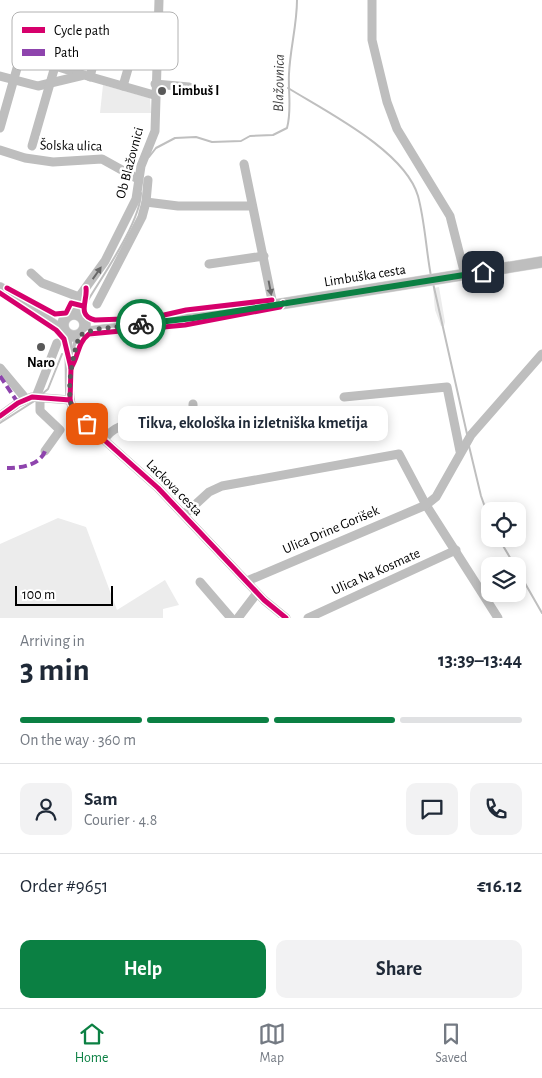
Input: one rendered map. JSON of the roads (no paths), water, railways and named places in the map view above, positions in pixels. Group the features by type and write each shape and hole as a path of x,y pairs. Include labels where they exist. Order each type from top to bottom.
{"main road":[{"name":"Limbuška cesta","path":"77,323 133,325 193,318 542,262"},
{"path":"0,288 65,333 73,336 77,323"},
{"path":"27,306 54,317 77,323"},
{"path":"65,333 63,324 77,323"}],"street":[{"path":"372,0 372,40 387,102 397,129 450,216 465,275"},
{"path":"0,128 15,70"},
{"path":"32,146 54,70"},
{"path":"68,70 154,95"},
{"path":"87,76 89,70"},
{"path":"123,86 128,70"},
{"name":"Ob Blažovnici","path":"97,304 122,242 143,180 155,131 156,70"},
{"path":"0,76 38,86 50,84 64,78 87,76"},
{"path":"155,84 189,87"},
{"name":"Šolska ulica","path":"0,150 25,158 53,162 102,158 143,180"},
{"path":"244,164 273,304"},
{"name":"Ob Blažovnici","path":"71,368 79,297 105,261 142,217 146,202 143,180"},
{"name":"Ob Blažovnici","path":"146,202 178,206 252,206"},
{"path":"209,264 264,256"},
{"path":"31,273 42,283 79,297"},
{"path":"0,416 37,398 70,400 71,368 65,333"},
{"path":"44,451 60,430 42,415 37,398 57,343"},
{"path":"426,505 436,497 469,438 542,354"},
{"path":"0,368 37,398"},
{"path":"344,397 447,387 460,452"},
{"name":"Lackova cesta","path":"70,400 74,413 105,438 185,514 257,593 286,618"},
{"path":"105,438 117,426 159,421 183,422 193,414 194,404"},
{"path":"185,514 209,492 222,486 399,454 426,505 498,618"},
{"name":"Ulica Drine Gorišek","path":"247,581 426,505"},
{"name":"Ulica Na Kosmate","path":"308,618 456,550"},
{"path":"200,582 231,618"},
{"path":"238,618 257,593"}],"waterway":[{"name":"Blažovnica","path":"149,157 156,148 175,138 196,137 212,142 241,141 250,136 273,135 287,128 290,108 290,65 297,0"},
{"path":"288,88 363,134 398,164 410,179 418,196 431,276"},
{"name":"Blažovnica","path":"87,302 128,234 139,205 141,193"},
{"path":"433,283 467,434"},
{"name":"Blažovnica","path":"41,395 48,389 62,354"},
{"name":"Blažovnica","path":"0,423 36,400"},
{"path":"469,446 483,502"},
{"path":"504,547 510,557"},
{"path":"526,585 542,613"}],"place":[{"name":"Limbuš I","path":"162,91"},
{"name":"Naro","path":"41,347"},
{"name":"Tikva, ekološka in izletniška kmetija","path":"87,424"}]}
